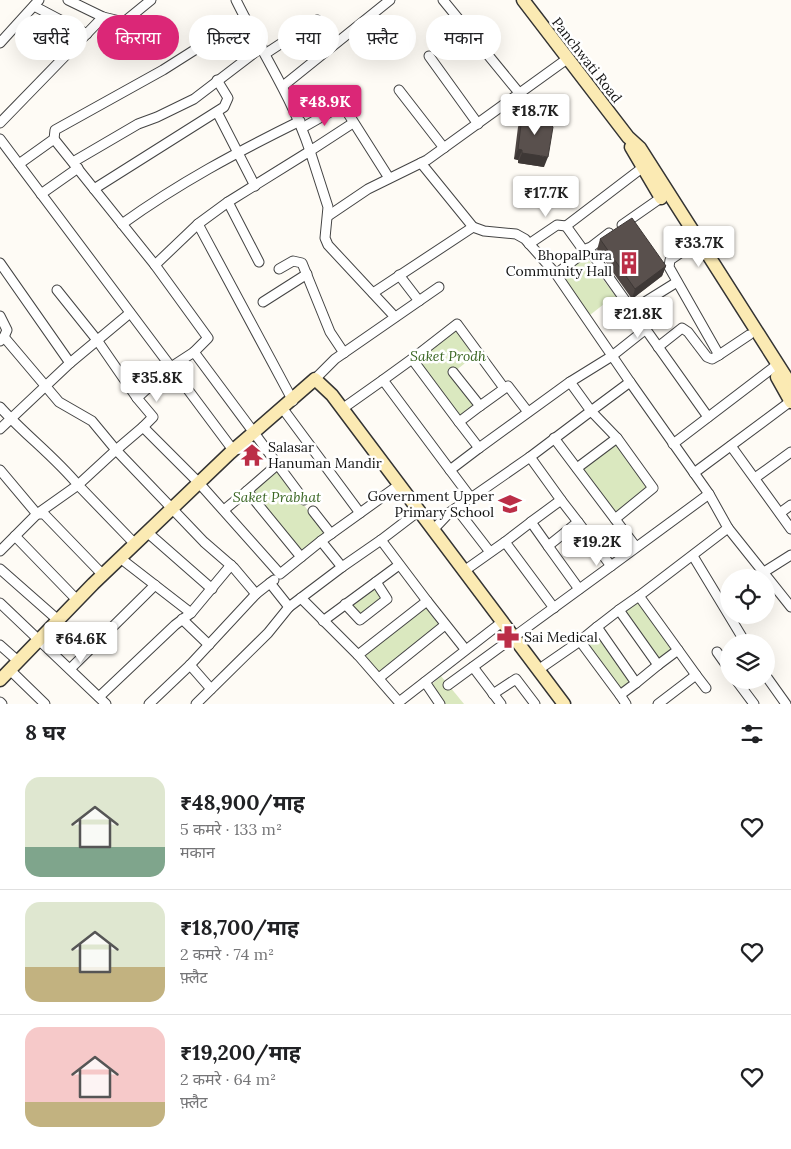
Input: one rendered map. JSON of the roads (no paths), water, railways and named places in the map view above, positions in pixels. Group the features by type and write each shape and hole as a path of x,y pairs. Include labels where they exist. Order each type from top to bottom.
{"street":[{"path":"68,0 82,3 100,15"},
{"path":"133,15 151,0"},
{"path":"236,0 244,15"},
{"path":"283,86 390,0"},
{"path":"444,0 520,94"},
{"name":"Panchwati Road","path":"523,0 628,137 640,148 692,246 749,335 791,385"},
{"path":"0,43 36,3 56,15"},
{"path":"87,34 97,23"},
{"path":"138,398 171,367 194,352 208,338 155,265 54,139 55,130 189,54"},
{"path":"328,216 368,189 422,163 567,59"},
{"path":"0,124 62,60"},
{"path":"41,194 75,165 138,124 157,118 194,98 217,80 249,60"},
{"path":"268,60 301,124 310,151 328,207 325,238 328,245 395,317"},
{"path":"433,60 478,124"},
{"path":"94,189 217,112 228,101 217,80"},
{"path":"399,90 444,148"},
{"path":"122,224 164,194 237,152 341,107 347,109 353,123 389,178"},
{"path":"217,112 255,186"},
{"path":"155,265 198,224 228,202 353,123"},
{"name":"Panchwati Road","path":"628,137 632,152 664,196 774,366 791,402"},
{"path":"0,139 234,450"},
{"path":"19,164 54,139"},
{"path":"422,163 473,227 484,231 516,234 529,244 556,274 694,473 728,528 762,569"},
{"path":"529,244 557,225 566,226 642,168"},
{"path":"556,274 586,250 664,196"},
{"path":"228,202 259,262"},
{"path":"198,224 288,405 360,513"},
{"path":"566,226 632,310 708,417"},
{"path":"372,293 473,227"},
{"path":"692,246 668,262 677,282 718,355"},
{"path":"279,269 297,260 302,263 330,332 344,353"},
{"path":"0,263 70,363"},
{"path":"263,302 307,274"},
{"path":"399,275 419,301"},
{"path":"632,310 677,282"},
{"path":"0,680 103,574 234,450 288,405 335,359 440,287"},
{"path":"2,545 15,536 37,514 78,485 153,417 97,340 57,290"},
{"path":"0,429 70,363 130,313"},
{"path":"0,316 7,330 2,339 67,408 92,421 116,450 231,566 256,594"},
{"path":"342,409 457,324 504,388"},
{"path":"658,347 682,328 688,332 707,357 712,358 749,335"},
{"path":"450,470 570,382 612,356 646,329"},
{"path":"194,352 304,500"},
{"path":"412,359 479,448"},
{"path":"673,444 774,366"},
{"path":"453,372 480,406"},
{"path":"315,379 342,409 564,704"},
{"path":"383,380 471,498"},
{"path":"570,382 591,411 617,438 653,488 615,519"},
{"path":"433,530 456,508 530,457 630,382"},
{"path":"459,422 508,386 528,412"},
{"path":"694,473 791,402"},
{"path":"0,407 26,436 58,461 78,485 135,544"},
{"path":"143,427 199,483 280,574"},
{"path":"554,438 636,547"},
{"path":"577,468 617,438"},
{"path":"731,446 791,529"},
{"path":"754,478 791,452"},
{"path":"530,457 610,566"},
{"path":"224,510 278,464"},
{"path":"0,470 37,514 44,514 103,574"},
{"path":"149,704 190,665 256,594 321,541 400,485"},
{"path":"247,491 302,557"},
{"path":"448,686 513,636 554,608 708,494"},
{"path":"464,571 561,500"},
{"path":"780,512 791,505"},
{"path":"456,508 490,552"},
{"path":"196,704 268,633 289,608 419,510"},
{"path":"313,511 331,534"},
{"path":"531,522 579,589"},
{"path":"548,546 578,522"},
{"path":"538,670 580,641 728,528"},
{"path":"147,532 212,589"},
{"path":"15,536 77,600"},
{"path":"381,540 465,649"},
{"path":"321,541 342,567"},
{"path":"505,542 554,608"},
{"path":"769,569 791,555"},
{"path":"693,556 740,634"},
{"path":"120,558 191,613"},
{"path":"323,621 399,565"},
{"path":"0,603 102,700 182,619 191,613 231,566"},
{"path":"0,569 58,620"},
{"path":"346,604 360,620 387,598 376,582"},
{"path":"270,583 289,608"},
{"path":"70,669 155,585"},
{"path":"775,586 791,606"},
{"path":"639,596 706,688"},
{"path":"301,598 358,655 398,703 502,622"},
{"path":"358,655 427,601"},
{"path":"619,610 658,665"},
{"path":"182,619 208,645"},
{"path":"379,678 445,625"},
{"path":"597,628 636,683"},
{"path":"580,641 626,704"},
{"path":"0,645 14,666 45,704"},
{"path":"620,695 678,650"},
{"path":"717,652 720,656"},
{"path":"190,665 211,689"},
{"path":"473,667 502,704"},
{"path":"658,704 696,675"},
{"path":"493,694 516,679 533,703"},
{"path":"425,682 440,704"},
{"path":"743,689 754,704"},
{"path":"775,689 786,704"}],"place":[{"name":"BhopalPura Community Hall","path":"629,263"},
{"name":"Salasar Hanuman Mandir","path":"252,455"},
{"name":"Government Upper Primary School","path":"510,504"},
{"name":"Sai Medical","path":"508,637"}],"park label":[{"name":"Saket Prodh","path":"448,356"},
{"name":"Saket Prabhat","path":"277,497"}]}
